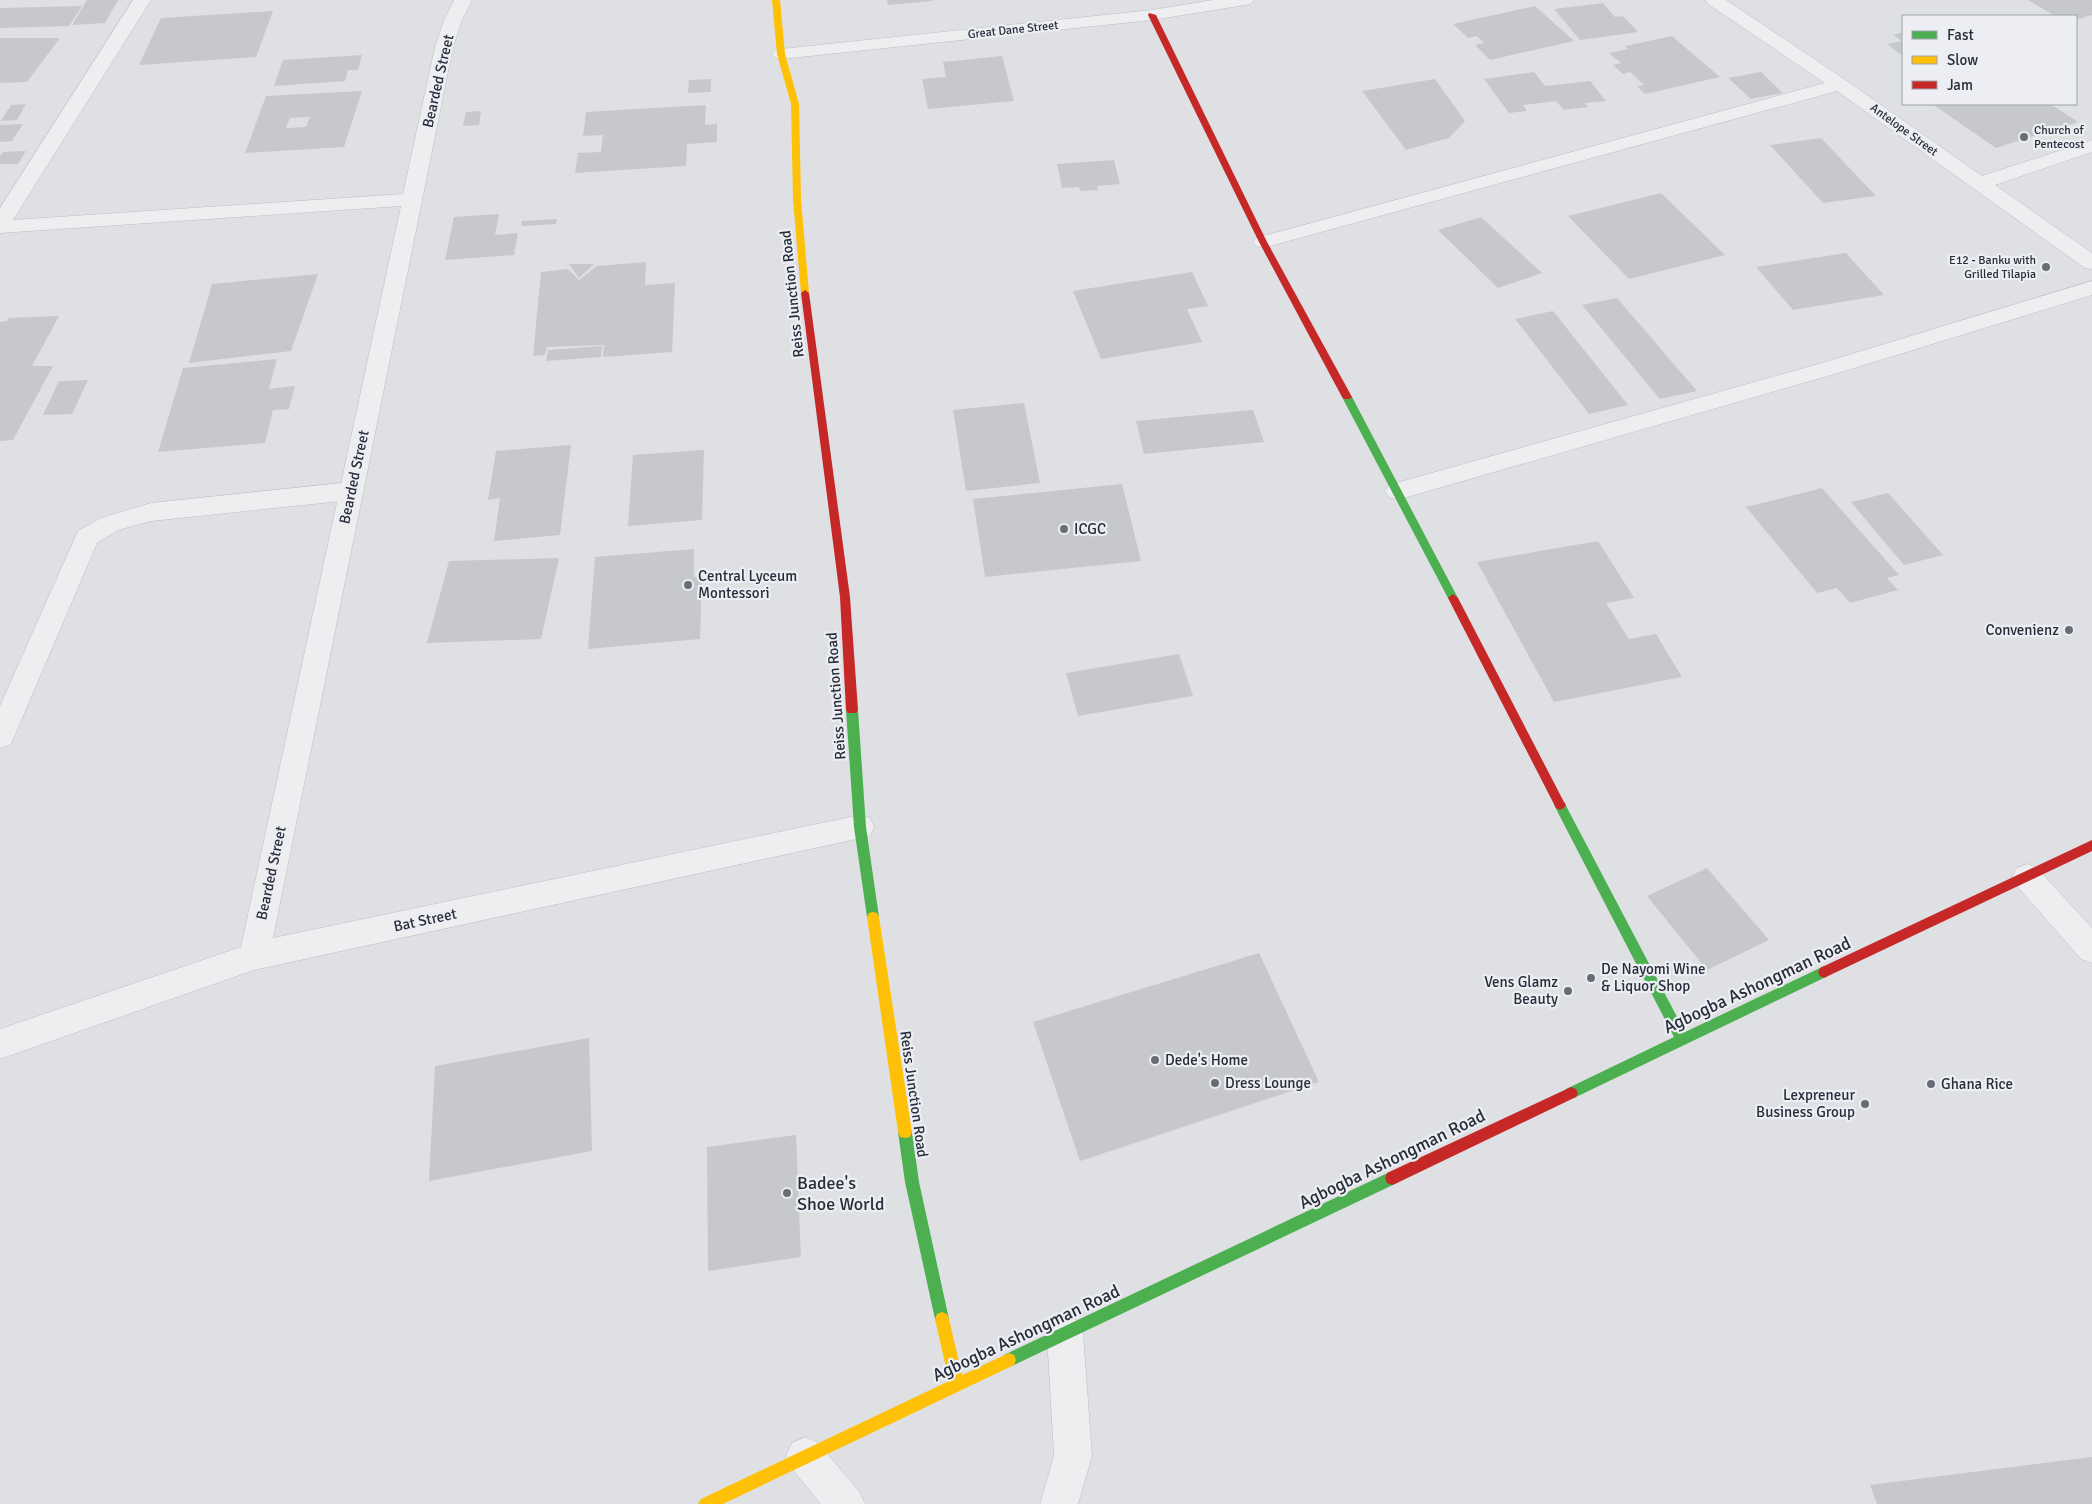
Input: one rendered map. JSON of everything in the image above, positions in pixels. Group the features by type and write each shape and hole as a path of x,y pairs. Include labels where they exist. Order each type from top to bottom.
{"street":[{"path":"0,226 142,0"},
{"name":"Bearded Street","path":"254,956 444,47 453,20 463,0"},
{"name":"Reiss Junction Road","path":"776,0 781,54 795,104 798,199 804,288 845,597 860,828 912,1182 957,1386"},
{"name":"Great Dane Street","path":"781,54 1152,15 1245,0"},
{"path":"1718,3 1741,0"},
{"name":"Antelope Street","path":"1718,3 1840,85 2092,264"},
{"path":"1152,15 1263,242 1397,491 1682,1040"},
{"path":"1263,242 1840,85"},
{"path":"1978,184 2092,146"},
{"path":"0,226 413,199"},
{"path":"1397,491 1821,370 2092,288"},
{"path":"2,726 87,537 110,524 151,512 351,491"},
{"name":"Bat Street","path":"0,1044 254,956 860,828"},
{"name":"Agbogba Ashongman Road","path":"726,1499 806,1456 957,1386 2092,845"},
{"path":"2027,877 2092,949"},
{"path":"1059,1504 1072,1456 1065,1334"},
{"path":"806,1456 846,1504"}],"building":[{"path":"87,0 118,0 105,23 72,25"},
{"path":"887,0 932,0 932,1 888,5"},
{"path":"2028,0 2092,0 2092,15 2077,20 2077,15 2053,15"},
{"path":"1603,3 1615,17 1623,16 1638,32 1580,40 1554,9"},
{"path":"82,6 69,26 0,28 0,8"},
{"path":"1535,6 1574,41 1490,60 1475,45 1484,43 1477,36 1468,38 1453,24"},
{"path":"273,11 256,57 139,65 161,18"},
{"path":"1902,32 1902,41 1893,35"},
{"path":"1672,36 1720,77 1645,94 1637,86 1644,85 1630,72 1623,74 1613,65 1621,63 1609,53 1628,49 1625,46"},
{"path":"0,38 60,38 27,82 0,83"},
{"path":"1902,41 1902,55 1887,44"},
{"path":"362,55 358,70 348,70 345,81 274,86 283,60"},
{"path":"1002,56 1014,101 928,109 922,79 946,77 943,62"},
{"path":"1534,72 1545,86 1590,81 1606,101 1585,103 1588,107 1564,110 1556,101 1523,105 1527,111 1509,113 1484,79"},
{"path":"1761,72 1783,93 1751,99 1728,78"},
{"path":"711,79 711,92 688,93 689,80"},
{"path":"1435,79 1465,121 1449,138 1406,150 1362,91"},
{"path":"362,91 344,147 245,153 266,96","holes":["310,117 306,127 286,128 290,118"]},
{"path":"26,104 17,120 1,121 11,105"},
{"path":"706,105 705,125 717,124 717,142 687,144 686,166 575,173 578,153 601,152 603,135 583,136 586,112"},
{"path":"1933,105 2052,105 2078,122 1996,148"},
{"path":"481,111 479,125 463,126 466,112"},
{"path":"23,124 12,141 0,142 0,125"},
{"path":"1821,138 1876,196 1823,203 1770,145"},
{"path":"26,151 18,164 0,164 0,156 3,152"},
{"path":"1114,160 1120,184 1097,186 1098,190 1080,191 1079,187 1062,188 1057,164"},
{"path":"1661,193 1725,255 1629,279 1568,216"},
{"path":"499,214 495,235 518,233 514,255 445,260 454,217"},
{"path":"1481,217 1542,273 1498,288 1438,230"},
{"path":"557,219 556,224 521,226 522,221"},
{"path":"1846,253 1884,295 1793,310 1756,267"},
{"path":"646,262 645,285 675,283 672,352 603,357 604,345 547,347 545,355 533,356 541,272 568,269 579,280 597,266"},
{"path":"569,264 594,264 579,278"},
{"path":"1192,272 1208,306 1187,309 1202,342 1101,359 1073,291"},
{"path":"318,274 291,351 189,363 212,284"},
{"path":"1617,298 1697,391 1660,399 1582,305"},
{"path":"1553,311 1628,405 1589,414 1515,319"},
{"path":"59,316 32,366 53,366 13,440 0,441 0,322 7,321 9,318"},
{"path":"602,346 601,357 546,361 548,350"},
{"path":"277,359 269,389 295,386 289,409 273,410 265,443 158,452 183,368"},
{"path":"88,380 72,414 43,415 59,381"},
{"path":"1024,403 1040,483 966,491 953,410"},
{"path":"1253,410 1264,442 1144,454 1136,421"},
{"path":"571,445 560,535 494,541 500,498 488,500 496,451"},
{"path":"704,450 702,520 628,526 633,455"},
{"path":"1122,484 1141,561 985,577 973,499"},
{"path":"1822,488 1899,575 1887,578 1898,590 1850,603 1837,588 1817,593 1746,507"},
{"path":"1888,493 1943,555 1904,565 1851,502"},
{"path":"1598,541 1634,598 1606,603 1629,639 1656,634 1682,677 1554,702 1477,562"},
{"path":"694,549 694,577 702,576 700,639 588,649 595,557"},
{"path":"559,558 541,639 427,643 449,561"},
{"path":"1179,654 1193,696 1078,716 1066,673"},
{"path":"1707,868 1769,940 1707,970 1647,896"},
{"path":"1259,953 1319,1082 1080,1161 1033,1022"},
{"path":"589,1038 592,1151 429,1181 435,1066"},
{"path":"796,1135 801,1257 708,1271 707,1147"},
{"path":"2092,1457 2092,1504 1877,1504 1870,1485"}],"traffic: fast":[{"path":"1347,397 1453,598"},
{"path":"852,710 860,827 873,917"},
{"path":"1560,805 1682,1040"},
{"path":"1571,1093 1824,972"},
{"path":"905,1132 912,1182 942,1319"},
{"path":"1009,1360 1392,1178"}],"traffic: slow":[{"path":"776,0 781,54 795,104 797,199 805,293"},
{"path":"873,917 905,1132"},
{"path":"942,1319 957,1386"},
{"path":"706,1504 1009,1360"}],"traffic: jam":[{"path":"1152,15 1263,242 1347,397"},
{"path":"805,293 845,597 852,710"},
{"path":"1453,598 1560,805"},
{"path":"1824,972 2092,845"},
{"path":"1392,1178 1571,1093"}],"place":[{"name":"Church of Pentecost","path":"2024,137"},
{"name":"E12 - Banku with Grilled Tilapia","path":"2046,267"},
{"name":"ICGC","path":"1064,529"},
{"name":"Central Lyceum Montessori","path":"688,585"},
{"name":"Convenienz","path":"2069,630"},
{"name":"De Nayomi Wine & Liquor Shop","path":"1591,978"},
{"name":"Vens Glamz Beauty","path":"1568,991"},
{"name":"Dede's Home","path":"1155,1060"},
{"name":"Dress Lounge","path":"1215,1083"},
{"name":"Ghana Rice","path":"1931,1084"},
{"name":"Lexpreneur Business Group","path":"1865,1104"},
{"name":"Badee's Shoe World","path":"787,1193"}]}
